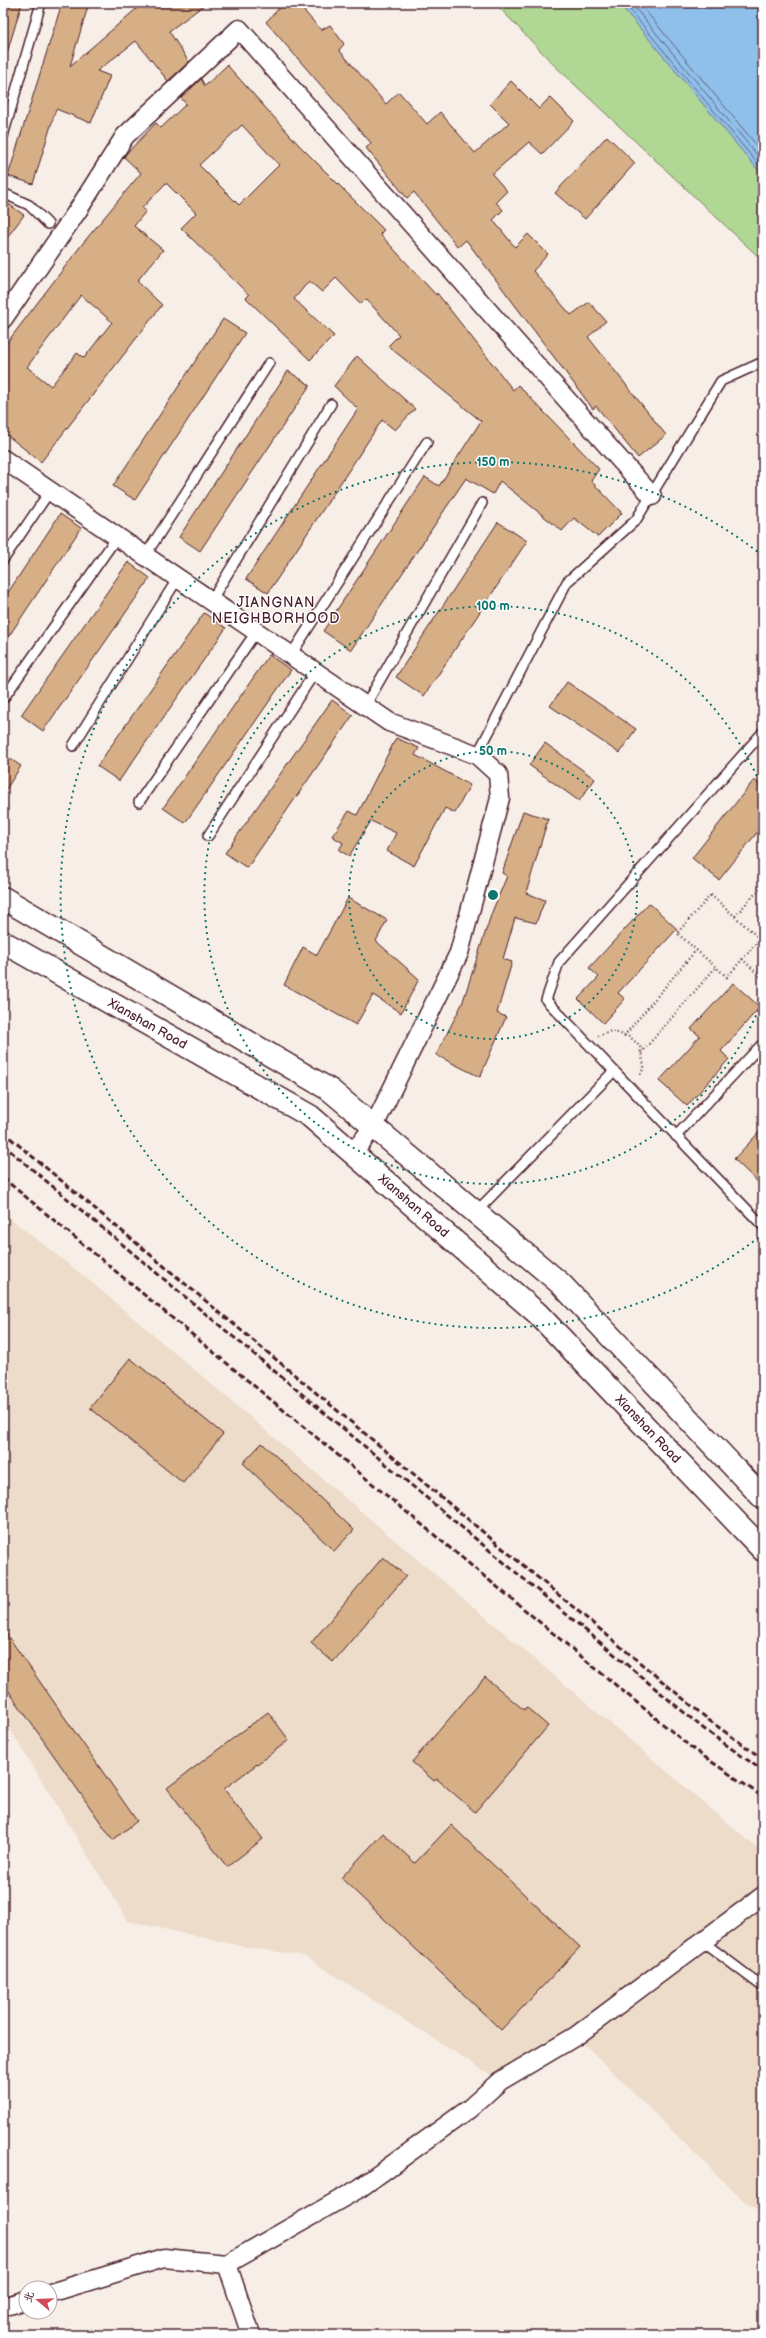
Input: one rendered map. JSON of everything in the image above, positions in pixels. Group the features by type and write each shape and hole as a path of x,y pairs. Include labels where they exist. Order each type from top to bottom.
{"highway":[{"path":"3,898 330,1090 561,1284 763,1498"},
{"name":"Xianshan Road","path":"3,942 310,1116 537,1313 763,1550"}],"street":[{"path":"3,319 78,210 125,136 239,29 652,496"},
{"path":"3,460 389,722 476,755 498,774 500,798 459,954 374,1126 353,1153"},
{"path":"58,2291 164,2258 227,2264 360,2188 469,2109 500,2081 576,2036 763,1896"},
{"path":"227,2264 251,2335"},
{"path":"3,2307 18,2302"}],"lane":[{"path":"3,136 41,3"},
{"path":"3,194 29,205 48,224"},
{"path":"476,755 567,582 636,520 721,381 763,362"},
{"path":"145,556 269,363"},
{"path":"211,601 331,404"},
{"path":"291,655 427,442"},
{"path":"3,560 50,491"},
{"path":"365,706 482,503"},
{"path":"3,699 117,537"},
{"path":"73,746 178,578"},
{"path":"139,802 256,632"},
{"path":"208,836 315,672"},
{"path":"763,732 559,962 546,1000 613,1072 763,1226"},
{"path":"676,1136 763,1043"},
{"path":"476,1212 613,1072"},
{"path":"702,1941 763,1987"}],"path":[{"path":"735,916 763,885"},
{"path":"711,895 735,916 760,938 727,977 677,933 711,895"},
{"path":"624,1036 696,950"},
{"path":"742,959 763,979"},
{"path":"641,1054 716,968"},
{"path":"584,1041 611,1031 630,1037 640,1046 644,1067 633,1092"}],"shaded area":[{"path":"3,1213 90,1281 763,1853 763,2216 735,2193 576,2036 500,2081 304,1956 240,1946 128,1921 3,1718"}],"green space":[{"path":"495,3 619,3 763,176 763,261 555,66"}],"water":[{"path":"619,3 763,3 763,176"}],"building":[{"path":"3,3 22,3 7,53 3,53"},
{"path":"62,3 89,3 70,66 143,3 207,3 169,31 189,62 168,81 136,41 97,71 110,76 91,123 56,109 33,184 8,176"},
{"path":"284,3 297,3 321,30 330,25 344,44 339,50 386,104 399,92 427,124 440,112 475,153 509,123 490,104 511,81 539,109 550,97 574,121 542,154 529,142 492,174 507,191 496,202 503,210 493,220 515,247 528,234 548,254 533,271 571,315 589,302 606,321 588,337 666,435 638,458 596,406 593,409 466,240 458,247 414,192 407,198 366,148 371,143 266,22"},
{"path":"227,65 299,145 384,230 380,234 436,295 437,293 513,390 518,385 599,469 591,481 622,513 598,537 574,518 562,531 500,481 493,494 466,478 351,650 323,631 425,477 439,486 481,421 388,346 399,335 366,299 361,304 336,278 322,292 309,281 294,299 334,336 310,360 246,298 249,295 181,228 196,213 166,183 142,208 146,211 134,226 163,250 137,281 162,305 41,462 3,432 3,348 83,243 141,173 124,157 126,154 156,123 161,128 186,104 181,98 201,79 205,86","holes":["242,125 279,165 239,205 199,165","81,295 112,322 84,358 77,353 51,386 27,367"]},
{"path":"607,136 635,163 585,219 555,193"},
{"path":"3,200 24,215 3,243"},
{"path":"223,319 245,333 135,500 113,486"},
{"path":"357,356 415,409 395,430 382,420 268,593 246,579 358,409 334,386"},
{"path":"288,371 310,385 200,551 179,537"},
{"path":"60,514 81,528 3,645 3,600"},
{"path":"498,522 527,541 424,696 396,677"},
{"path":"128,562 150,578 43,731 21,715"},
{"path":"204,613 226,628 119,781 97,766"},
{"path":"269,655 291,670 185,823 163,808"},
{"path":"567,682 636,729 619,753 550,706"},
{"path":"332,700 353,715 247,868 225,853"},
{"path":"396,738 419,748 415,755 470,785 455,813 445,808 414,866 387,851 396,833 371,821 349,856 339,850 343,843 332,836 349,811 357,815"},
{"path":"545,743 595,779 579,801 529,765"},
{"path":"3,754 21,766 3,794"},
{"path":"754,780 763,787 763,825 719,880 692,858"},
{"path":"523,811 548,819 526,893 545,900 536,923 515,918 503,959 512,962 497,1013 506,1017 480,1077 436,1055 462,1004 492,912 507,876 502,873"},
{"path":"348,898 387,920 376,941 419,979 401,1013 373,995 356,1025 284,985 303,947 317,955"},
{"path":"649,903 677,929 618,993 625,999 603,1023 578,999 599,977 589,968"},
{"path":"733,983 760,1007 721,1051 729,1059 687,1106 659,1081 700,1036 691,1029"},
{"path":"763,1128 763,1187 734,1159"},
{"path":"130,1358 223,1434 183,1483 90,1408"},
{"path":"262,1443 354,1530 334,1551 243,1463"},
{"path":"383,1557 406,1576 333,1662 311,1643"},
{"path":"3,1629 137,1821 113,1840 3,1683"},
{"path":"485,1677 524,1710 526,1707 548,1726 475,1812 437,1779 434,1781 412,1762"},
{"path":"268,1712 289,1740 224,1789 263,1839 227,1867 167,1788"},
{"path":"451,1825 580,1947 501,2030 341,1878 383,1833 415,1863"}],"railway":[{"path":"3,1132 710,1721 763,1759"},
{"path":"3,1145 704,1729 763,1771"},
{"path":"3,1178 693,1749 763,1797"}],"district":[{"name":"JIANGNAN NEIGHBORHOOD","path":"276,610"}]}
